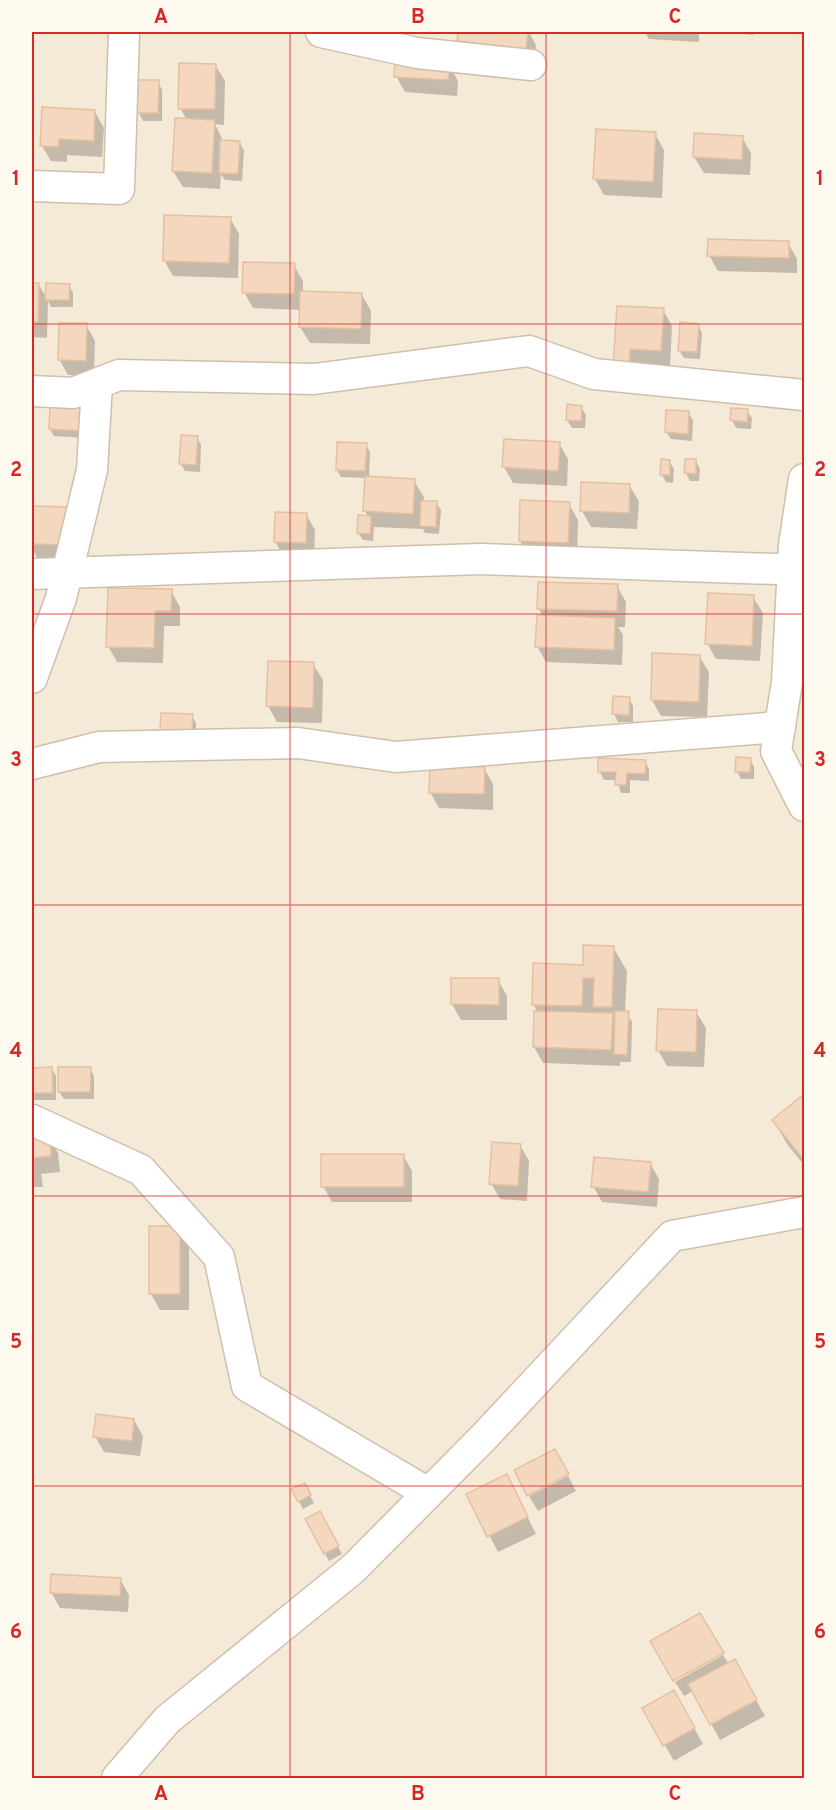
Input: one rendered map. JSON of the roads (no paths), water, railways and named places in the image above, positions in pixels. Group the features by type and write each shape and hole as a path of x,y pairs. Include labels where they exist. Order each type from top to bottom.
{"street":[{"path":"32,186 119,189 124,32"},
{"path":"321,32 417,53 531,65"},
{"path":"32,391 73,393 119,375 314,379 529,351 594,374 804,394"},
{"path":"32,678 67,575 92,470 97,384"},
{"path":"804,479 787,682 776,751 804,806"},
{"path":"32,574 67,575 481,559 798,569"},
{"path":"32,764 99,747 298,742 396,757 780,727"},
{"path":"32,1120 141,1170 219,1257 248,1386 428,1493"},
{"path":"117,1779 167,1720 353,1569 672,1236 804,1212"}]}
